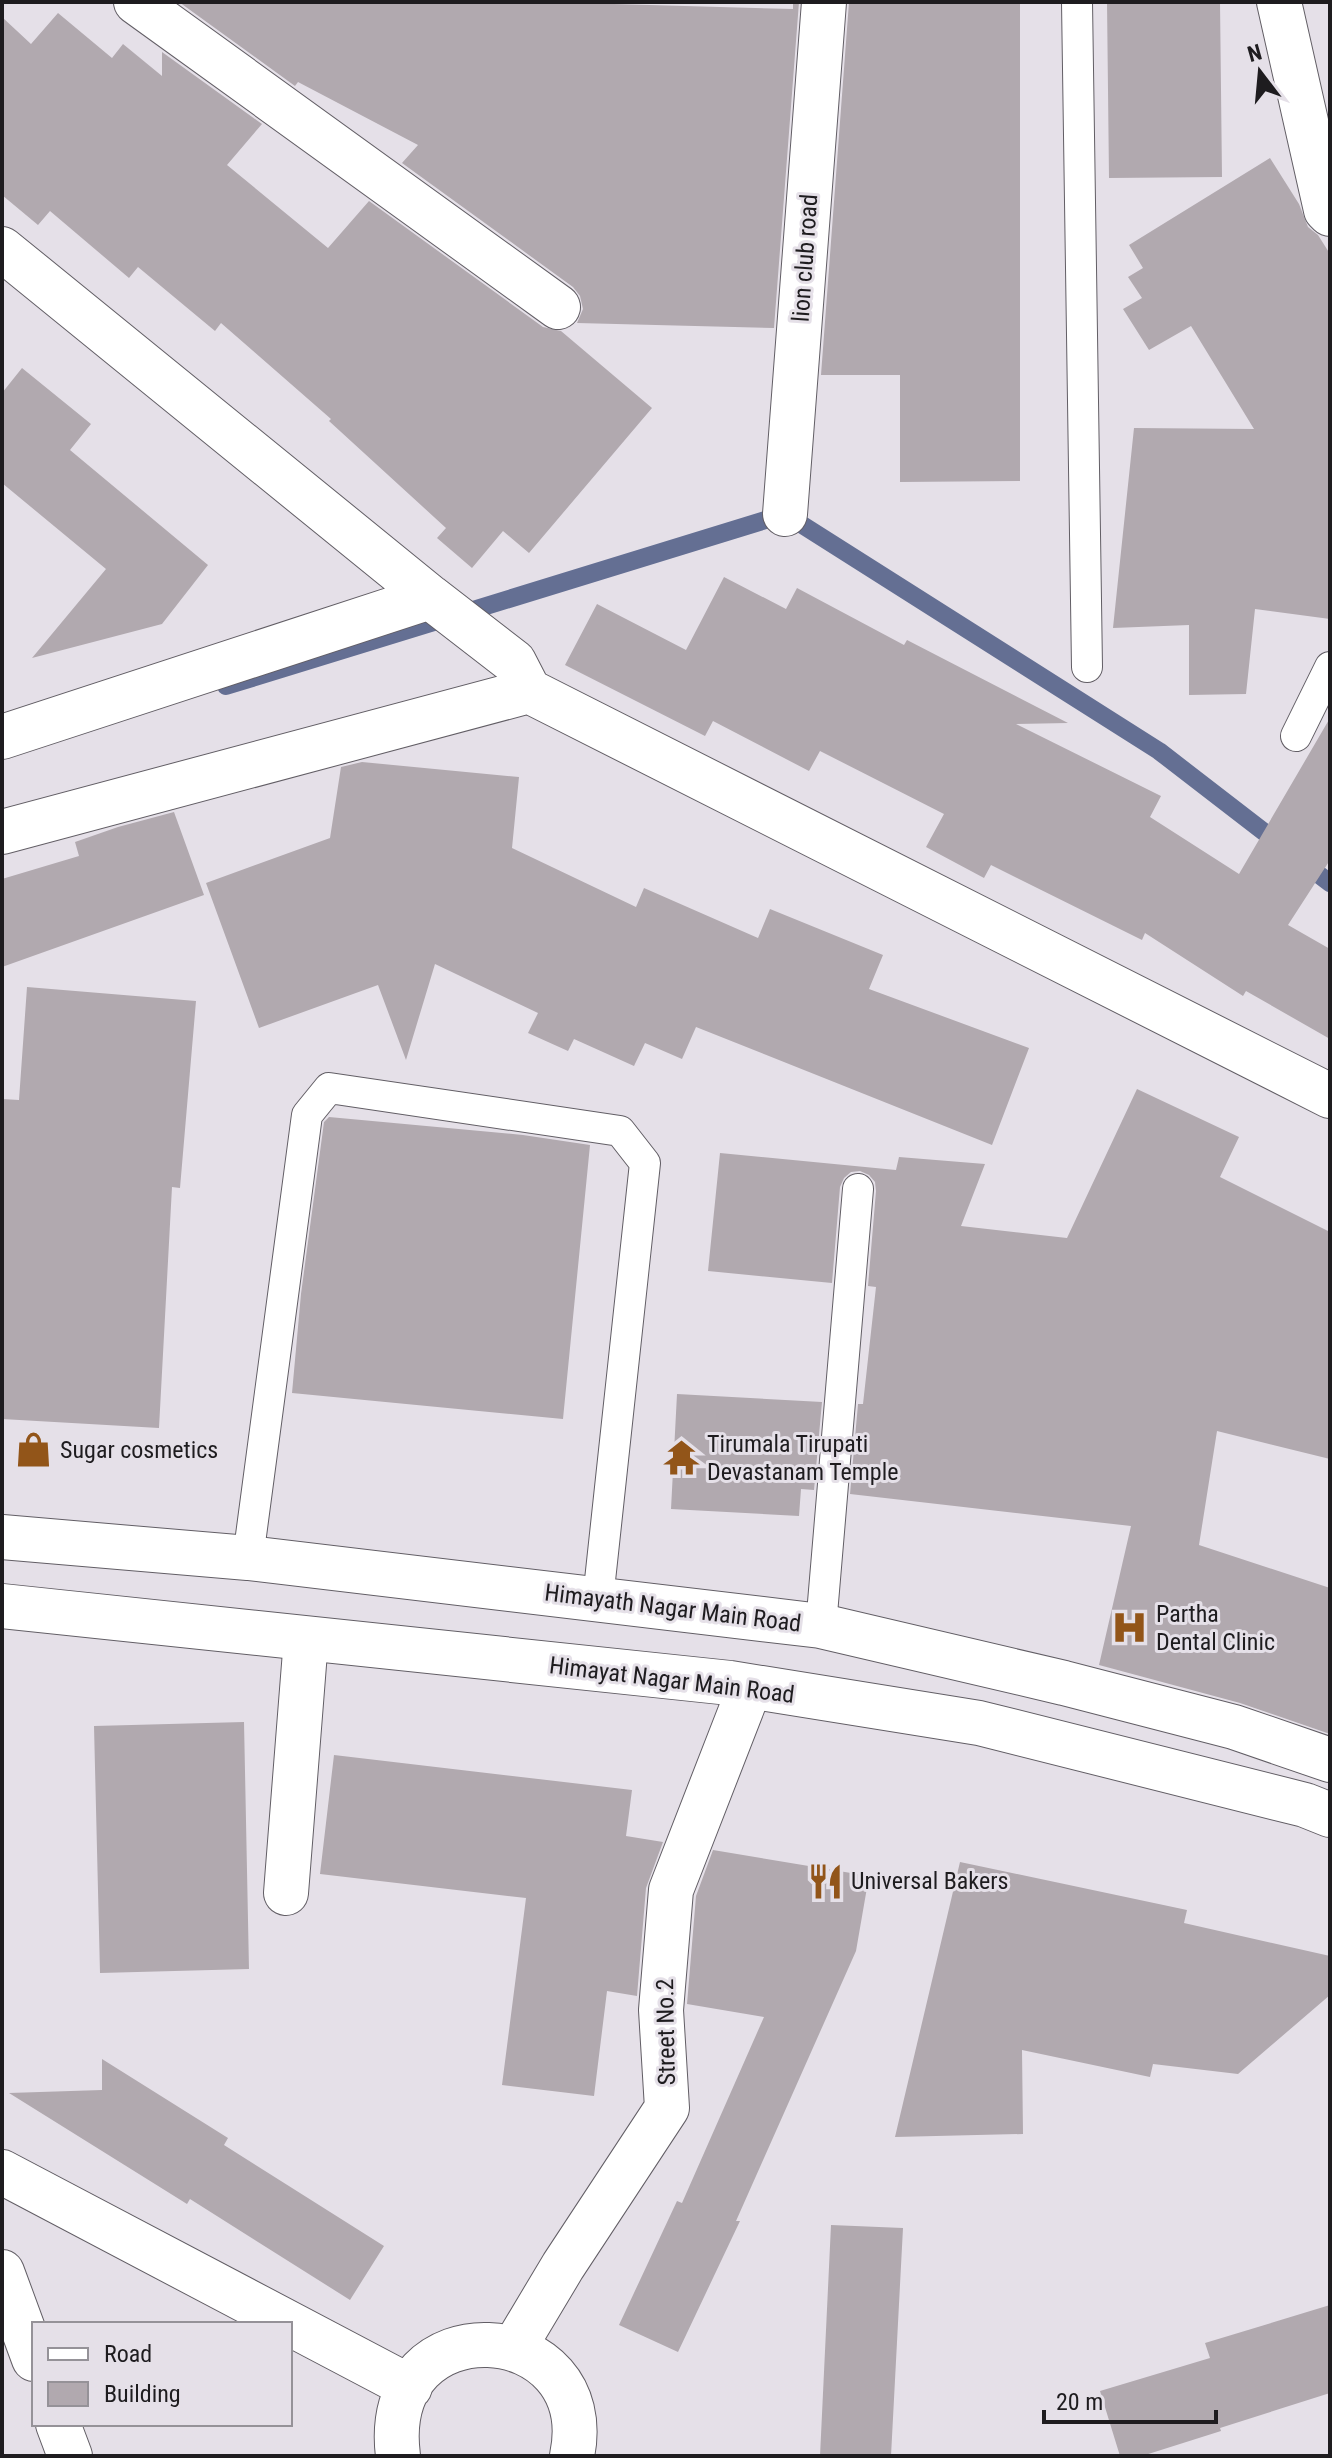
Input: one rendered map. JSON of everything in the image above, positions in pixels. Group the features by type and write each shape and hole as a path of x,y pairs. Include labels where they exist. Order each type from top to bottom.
{"street":[{"path":"136,2 558,307"},
{"name":"lion club road","path":"785,514 824,2"},
{"path":"1279,2 1326,210 1330,214"},
{"path":"2,249 430,597 522,676 1330,1096"},
{"path":"2,737 430,597"},
{"path":"2,832 522,676"},
{"name":"Himayath Nagar Main Road","path":"2,1537 248,1558 821,1626 1234,1727 1330,1760"},
{"name":"Himayat Nagar Main Road","path":"2,1606 750,1687 979,1723 1305,1805 1330,1815"},
{"path":"286,1893 306,1639"},
{"name":"Street No.2","path":"514,2348 563,2266 667,2108 661,2010 671,1890 750,1687"},
{"path":"2,2172 287,2322"},
{"path":"2,2272 32,2354"},
{"path":"292,2325 410,2387"},
{"path":"398,2456 395,2431 401,2400 416,2377 435,2359 460,2347 487,2344 514,2348 537,2360 557,2379 572,2407 576,2437 572,2456"},
{"path":"59,2426 70,2456"}],"lane":[{"path":"1077,2 1087,667"},
{"path":"1296,736 1330,667"},
{"path":"248,1558 307,1115 329,1088 620,1131 645,1163 598,1599"},
{"path":"821,1626 858,1189"}],"building":[{"path":"179,2 544,2 793,9 793,2 799,2 774,328 577,323 583,309 580,296 573,287 402,163 418,145 298,82 295,86"},
{"path":"849,2 1020,2 1020,481 900,482 900,375 821,375"},
{"path":"1107,2 1220,2 1222,177 1109,178"},
{"path":"58,13 112,58 123,44 162,76 162,52 262,124 227,165 328,248 369,201 543,327 561,331 652,408 529,553 503,531 472,568 437,538 446,528 329,421 331,419 221,323 215,331 138,267 129,278 50,211 38,225 2,195 2,17 31,44"},
{"path":"1270,158 1299,204 1308,227 1318,235 1330,254 1330,619 1255,609 1246,694 1189,695 1189,625 1113,628 1134,428 1254,429 1191,326 1149,350 1123,309 1142,298 1128,277 1143,268 1129,245"},
{"path":"22,368 91,424 70,450 208,565 162,624 32,658 106,569 2,483 2,393"},
{"path":"724,577 786,609 797,588 904,645 907,640 1068,723 1016,724 1161,796 1150,817 1239,874 1330,718 1330,860 1288,925 1330,949 1330,1039 1246,991 1243,996 1145,933 1142,940 991,865 984,878 926,847 944,814 820,751 809,771 713,721 705,736 565,665 597,604 686,650"},
{"path":"362,762 519,777 512,848 636,907 644,888 758,938 770,909 883,955 869,989 1029,1048 992,1145 696,1027 682,1059 645,1043 634,1066 574,1039 568,1051 528,1033 538,1013 435,964 406,1060 378,985 259,1028 206,883 330,838 341,767"},
{"path":"174,812 204,895 2,967 2,879 79,856 75,842"},
{"path":"27,987 196,1001 180,1188 172,1187 159,1428 2,1419 2,1099 19,1100"},
{"path":"1137,1089 1239,1137 1220,1177 1330,1232 1330,1459 1217,1431 1199,1545 1330,1588 1330,1734 1240,1703 1099,1665 1131,1526 850,1494 858,1404 863,1404 876,1287 868,1286 876,1191 875,1182 869,1175 860,1171 851,1172 840,1187 832,1283 708,1271 720,1153 896,1170 899,1157 985,1164 961,1226 1067,1238"},
{"path":"329,1117 523,1135 590,1145 563,1419 292,1393 301,1294 324,1122"},
{"path":"677,1394 822,1402 814,1490 801,1489 799,1516 671,1509"},
{"path":"244,1722 249,1969 100,1973 94,1726"},
{"path":"334,1755 632,1790 626,1836 663,1842 646,1888 637,1996 607,1991 594,2096 502,2085 526,1898 320,1874"},
{"path":"713,1850 869,1876 856,1951 736,2221 740,2221 678,2352 619,2325 677,2201 682,2203 764,2017 687,2004 696,1896"},
{"path":"960,1862 1187,1910 1184,1923 1330,1956 1330,1995 1238,2074 1153,2064 1150,2077 1022,2050 1023,2134 895,2137"},
{"path":"102,2059 228,2138 224,2145 384,2246 350,2300 190,2199 187,2204 9,2093 102,2090"},
{"path":"831,2225 903,2228 891,2456 820,2456"},
{"path":"1330,2305 1330,2393 1142,2456 1120,2456 1100,2391 1210,2358 1205,2343"}],"waterway":[{"path":"226,686 785,514 1159,751 1281,845"},
{"path":"1301,861 1330,883"}],"place":[{"name":"Sugar cosmetics","path":"34,1450"},
{"name":"Tirumala Tirupati Devastanam Temple","path":"681,1458"},
{"name":"Partha Dental Clinic","path":"1130,1628"},
{"name":"Universal Bakers","path":"825,1881"}]}
